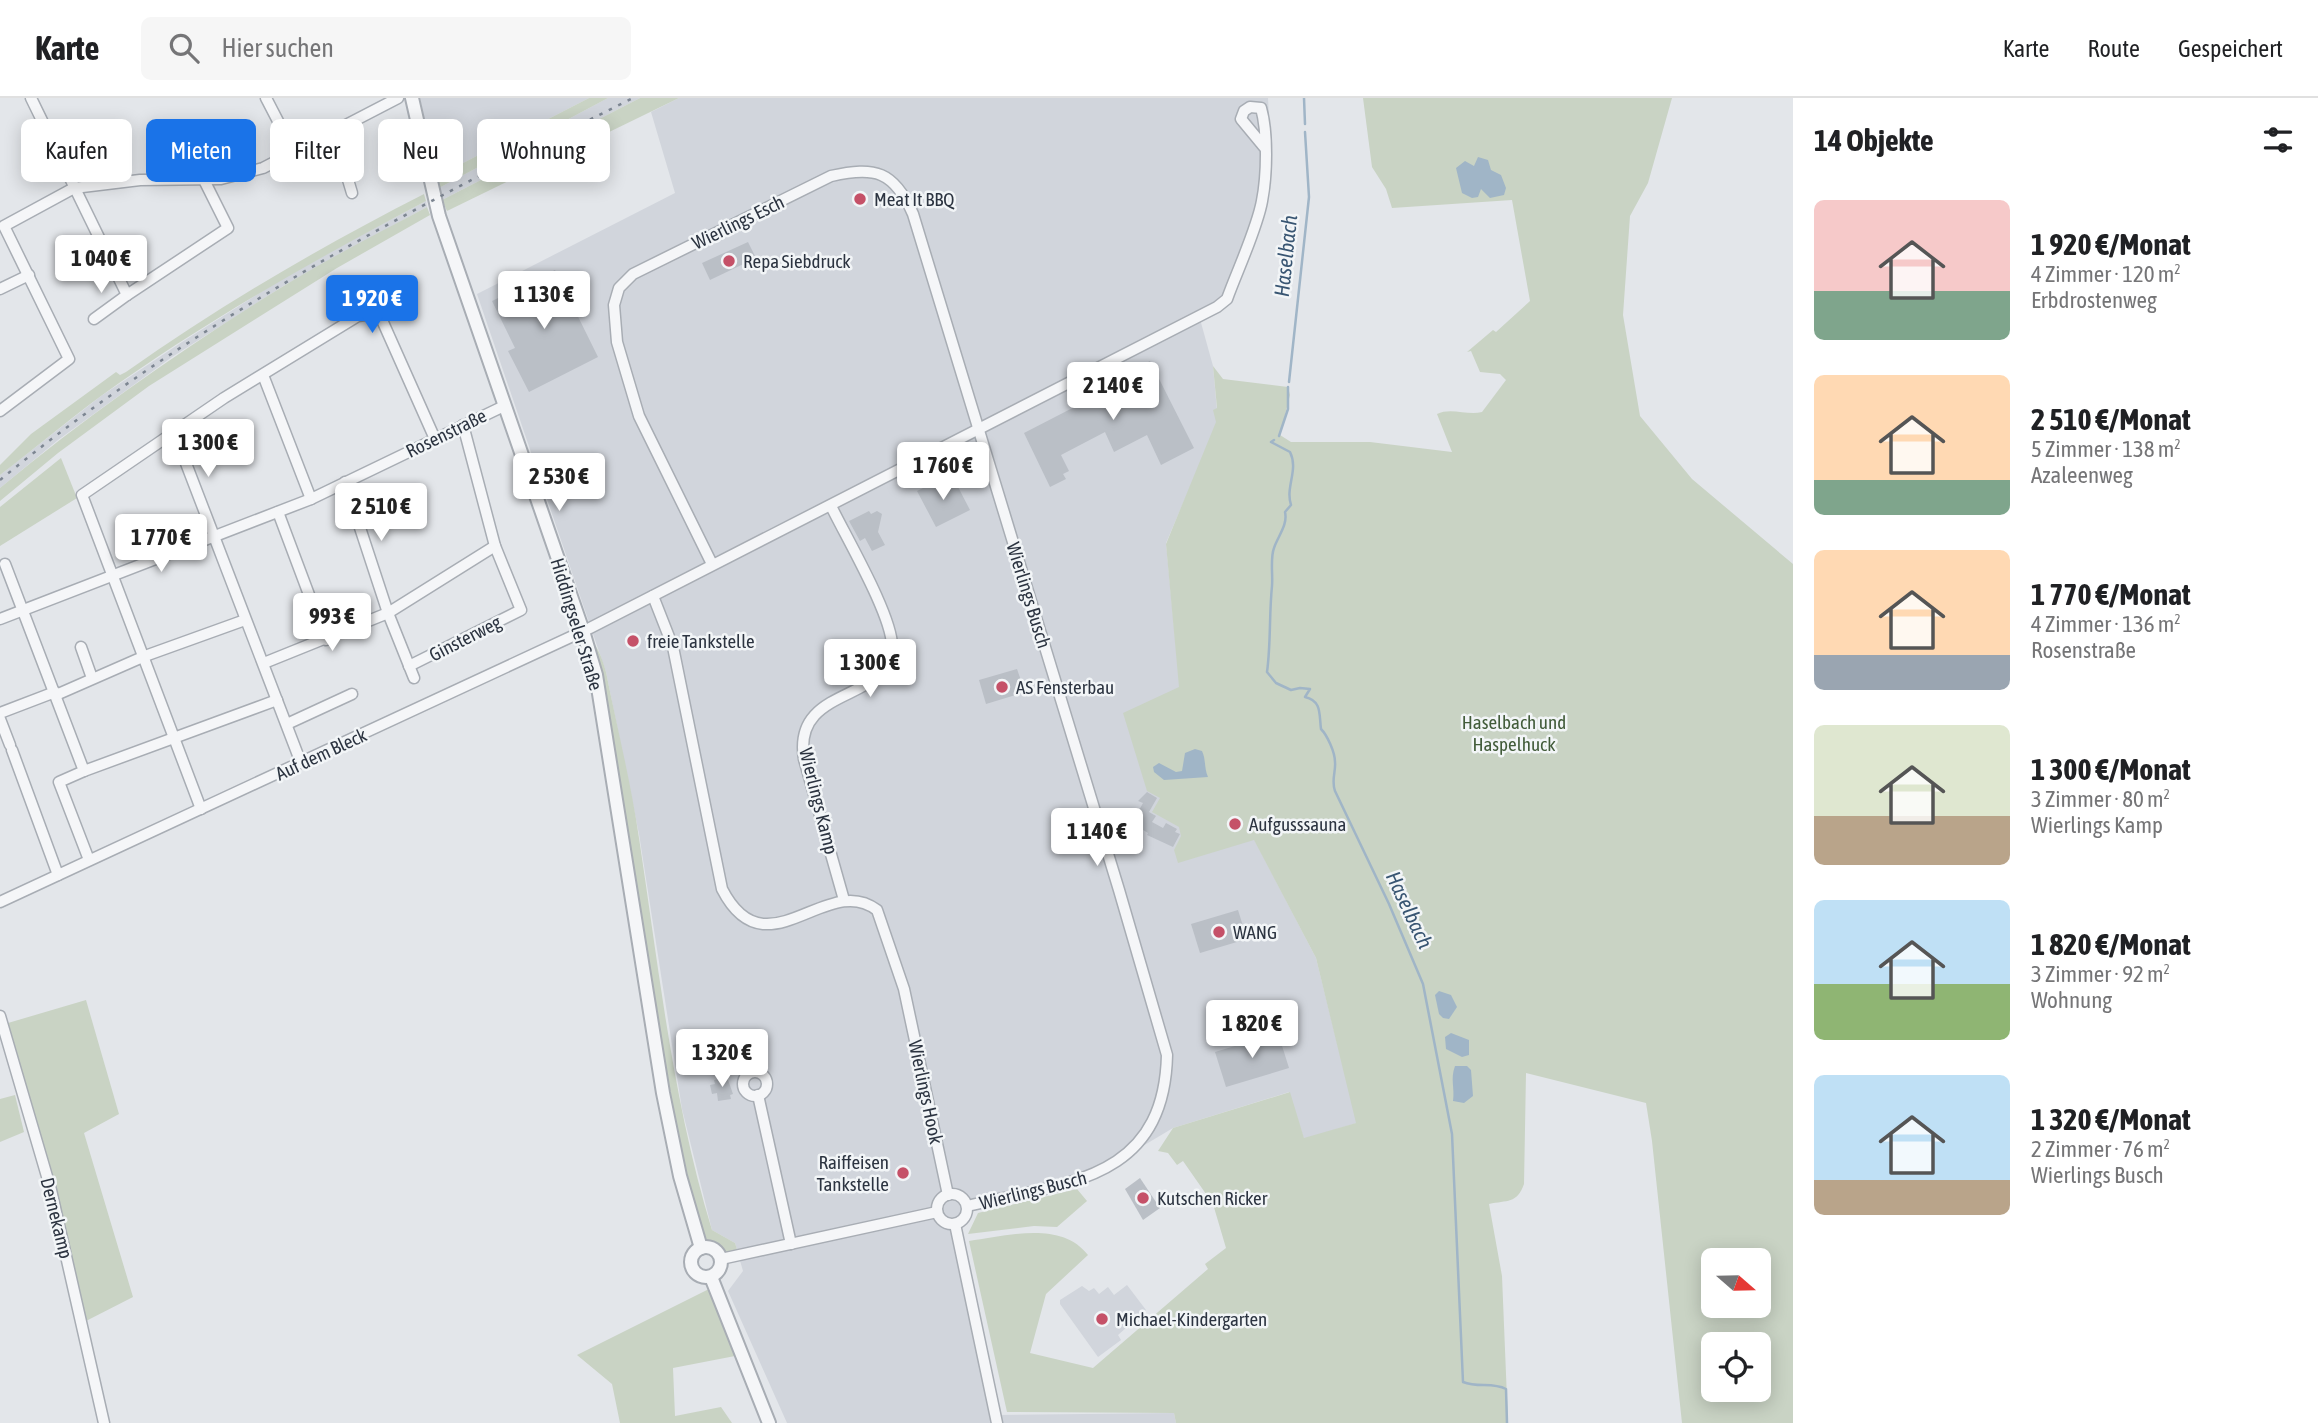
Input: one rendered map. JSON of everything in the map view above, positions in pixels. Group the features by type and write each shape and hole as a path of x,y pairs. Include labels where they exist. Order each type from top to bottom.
{"street":[{"path":"31,98 127,295"},
{"path":"266,98 277,119"},
{"path":"360,119 398,98"},
{"name":"Hiddingseler Straße","path":"412,98 439,216 596,675 663,1093 680,1176 701,1248"},
{"path":"583,631 1217,307 1227,299 1262,201 1265,148"},
{"name":"Wierlings Esch","path":"712,564 639,416 617,342 614,305 619,288 633,274 831,176 872,171 888,177 904,194 913,214 980,429"},
{"path":"0,410 69,359 4,226 74,188 146,180"},
{"path":"94,319 228,228 205,182"},
{"path":"349,182 352,193"},
{"path":"0,289 29,275"},
{"path":"201,809 115,576 82,495 174,432 358,316 371,314 382,320 436,439"},
{"path":"263,375 310,499"},
{"name":"Rosenstraße","path":"0,619 310,499 504,405"},
{"path":"264,663 388,613 495,546 463,425"},
{"name":"Wierlings Busch","path":"967,1206 1091,1177 1111,1167 1130,1152 1154,1118 1161,1098 1166,1066 1162,1035 980,429"},
{"path":"174,432 301,763"},
{"path":"345,482 388,613 414,678"},
{"name":"Wierlings Kamp","path":"831,506 889,625 892,649 884,669 871,681 826,704 817,712 810,722 803,742 804,759 844,900"},
{"path":"278,512 326,640"},
{"name":"Ginsterweg","path":"408,666 521,610 495,546"},
{"path":"5,564 84,771"},
{"path":"653,596 673,647 722,889 732,908 747,919 765,925 781,924 844,900"},
{"path":"0,713 245,620"},
{"name":"Auf dem Bleck","path":"0,902 583,631"},
{"path":"81,648 92,678"},
{"path":"287,724 352,694"},
{"path":"89,860 60,782 175,736 277,700"},
{"path":"0,719 58,875"},
{"name":"Wierlings Hook","path":"844,900 867,902 877,910 904,989 948,1195"},
{"name":"Dernekamp","path":"0,1016 51,1190 104,1423"},
{"path":"758,1095 791,1244"},
{"path":"948,1195 958,1195 967,1206 964,1219 955,1224 943,1222 937,1212 939,1201 948,1195"},
{"path":"721,1259 937,1212"},
{"path":"955,1224 997,1423"},
{"path":"701,1248 714,1249 721,1259 720,1270 711,1277 700,1276 693,1269 691,1259 701,1248"},
{"path":"711,1277 769,1423"}],"shaded area":[{"path":"420,98 589,98 548,119 477,119 477,156 463,163 463,119 424,119"},
{"path":"608,98 640,98 599,119 569,119"},
{"path":"679,98 1268,98 1271,156 1266,202 1231,300 1200,319 1213,366 1218,422 1166,543 1181,699 1316,958 1357,1123 1304,1139 1289,1092 1173,1128 1091,1177 967,1210 964,1219 955,1225 995,1415 1174,1413 1176,1423 787,1423 728,1291 743,1271 735,1243 712,1230 682,1109 639,834 606,672 477,294 675,193 651,112"},
{"path":"477,168 477,182 440,201 437,189 450,182 463,182 463,175"},
{"path":"426,201 427,207 285,285 172,357 58,440 0,488 0,475 101,396 301,267"},
{"name":"Michael-Kindergarten","path":"1127,1285 1146,1310 1118,1335 1121,1340 1098,1357 1060,1304 1060,1300 1082,1286 1089,1291 1094,1288 1099,1294 1108,1287 1114,1295"}],"green space":[{"path":"589,98 608,98 569,119 548,119"},
{"path":"640,98 679,98 610,132 610,119 599,119"},
{"name":"Haselbach und Haspelhuck","path":"1363,98 1672,98 1648,183 1630,216 1623,315 1640,416 1692,479 1793,564 1793,1423 1682,1423 1646,1103 1526,1073 1524,1184 1515,1198 1489,1204 1502,1276 1508,1423 1176,1423 1174,1413 1007,1412 969,1241 1016,1234 1049,1234 1077,1244 1088,1255 1046,1294 1030,1353 1093,1368 1208,1269 1205,1264 1226,1248 1213,1204 1183,1161 1177,1165 1168,1153 1158,1151 1173,1128 1290,1092 1304,1138 1356,1123 1316,958 1254,840 1178,863 1174,850 1181,836 1179,827 1152,812 1160,798 1147,791 1123,713 1179,687 1166,544 1216,422 1213,410 1217,408 1213,366 1223,379 1288,387 1290,395 1280,435 1291,442 1370,442 1452,452 1437,414 1448,411 1482,412 1506,380 1500,374 1480,372 1471,351 1467,352 1493,330 1496,332 1530,301 1512,200 1392,208 1386,189 1372,167"},
{"path":"477,156 477,168 463,175 463,163"},
{"path":"435,182 450,182 437,189"},
{"path":"477,182 507,182 447,211 442,200"},
{"path":"424,194 426,201 260,293 179,343 88,406 0,475 0,465 31,434 116,372 120,375 126,372 198,323 272,278"},
{"path":"427,207 430,215 337,268 149,386 58,453 0,501 0,488 102,408 173,358 300,276"},
{"path":"61,458 77,498 0,546 0,507"},
{"path":"583,631 595,645 604,666 624,755 636,817 668,1036 698,1182 712,1230 735,1243 739,1256 721,1259 714,1249 701,1248 663,1093"},
{"path":"86,1000 119,1114 84,1133 133,1297 86,1321 48,1161 8,1023"},
{"path":"15,1095 24,1132 0,1142 0,1099"},
{"path":"1077,1189 1087,1201 1057,1227 1034,1226 968,1234 978,1213"},
{"path":"709,1289 735,1356 673,1368 675,1416 721,1407 732,1423 620,1423 612,1384 577,1355"}],"water":[{"path":"1478,157 1488,160 1491,170 1501,175 1506,188 1504,195 1490,198 1481,189 1478,197 1472,198 1462,193 1456,168 1465,161 1474,166"},
{"path":"1195,749 1202,751 1208,777 1164,780 1154,772 1153,767 1159,763 1176,772 1182,771 1185,753"},
{"path":"1439,991 1451,995 1457,1007 1449,1019 1439,1014 1435,995"},
{"path":"1451,1033 1469,1040 1469,1055 1462,1057 1446,1049 1445,1037"},
{"path":"1455,1066 1467,1066 1471,1070 1473,1096 1464,1103 1453,1101"}],"building":[{"name":"Repa Siebdruck","path":"748,242 756,258 710,280 702,263"},
{"path":"555,270 598,357 529,392 508,351 515,348 492,301"},
{"path":"1150,361 1194,448 1161,465 1147,435 1114,452 1105,432 1061,455 1069,471 1063,474 1066,479 1050,487 1024,433 1088,400 1085,394"},
{"path":"945,477 950,488 957,485 970,510 936,527 917,491"},
{"path":"869,511 871,514 877,511 882,514 878,532 885,545 872,551 865,538 860,541 849,521"},
{"name":"AS Fensterbau","path":"1017,669 1025,692 986,704 979,680"},
{"path":"1147,792 1157,798 1149,812 1156,816 1152,822 1163,828 1166,823 1180,834 1173,847 1147,835 1148,833 1132,823 1143,803 1138,801"},
{"name":"WANG","path":"1238,910 1247,939 1200,953 1191,924"},
{"path":"1278,1033 1289,1068 1226,1087 1215,1052"},
{"path":"727,1077 733,1094 730,1095 731,1099 718,1101 717,1093 712,1094 710,1085 715,1084 714,1080"},
{"name":"Kutschen Ricker","path":"1140,1178 1160,1208 1143,1220 1125,1189"}],"waterway":[{"name":"Haselbach","path":"1304,98 1305,124"},
{"name":"Haselbach","path":"1289,382 1309,197 1305,132"},
{"name":"Haselbach","path":"1279,436 1288,409 1288,387"},
{"name":"Haselbach","path":"1274,440 1271,442 1290,452 1293,465 1291,505 1285,512 1284,526 1272,556 1267,672 1276,683 1291,690 1310,689 1305,697 1317,705 1321,729 1334,753 1335,791 1389,904 1423,984 1452,1134 1463,1382 1506,1389 1507,1423"}],"railway":[{"path":"0,480 74,422 226,318 385,226 633,98"}],"place":[{"name":"Meat It BBQ","path":"860,199"},
{"name":"Repa Siebdruck","path":"729,261"},
{"name":"freie Tankstelle","path":"633,641"},
{"name":"AS Fensterbau","path":"1002,687"},
{"name":"Aufgusssauna","path":"1235,824"},
{"name":"WANG","path":"1219,932"},
{"name":"Raiffeisen Tankstelle","path":"903,1173"},
{"name":"Kutschen Ricker","path":"1143,1198"},
{"name":"Michael-Kindergarten","path":"1102,1319"}]}
